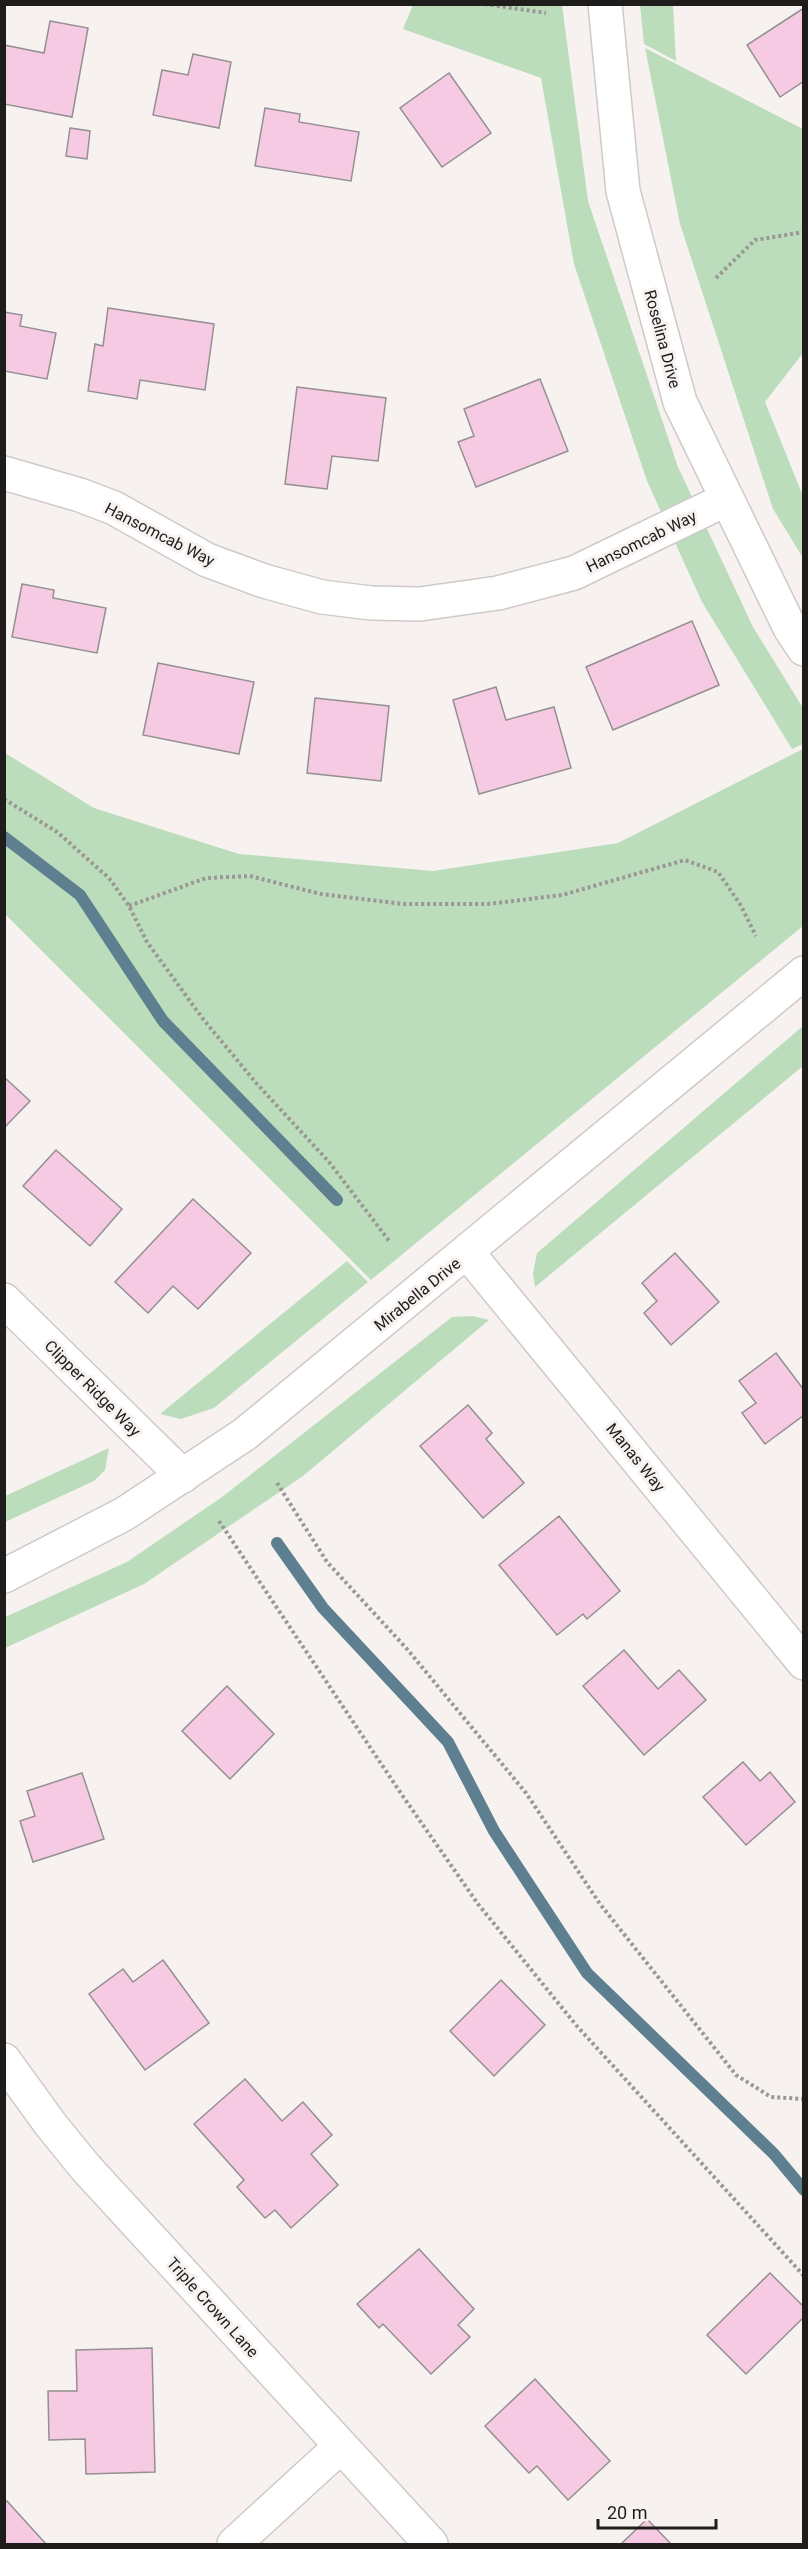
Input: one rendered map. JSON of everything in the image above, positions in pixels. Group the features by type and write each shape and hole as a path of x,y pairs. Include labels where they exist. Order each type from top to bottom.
{"street":[{"name":"Roselina Drive","path":"605,4 623,191 680,402 790,628 804,649"},
{"name":"Hansomcab Way","path":"4,473 80,495 114,508 207,560 264,581 322,597 381,603 420,604 498,593 574,573 727,500"},
{"name":"Mirabella Drive","path":"4,1576 124,1514 245,1434 804,973"},
{"name":"Manas Way","path":"467,1252 804,1663"},
{"name":"Clipper Ridge Way","path":"4,1300 183,1476"},
{"name":"Triple Crown Lane","path":"4,2060 51,2125 86,2168 431,2544"},
{"path":"234,2544 340,2447"}],"path":[{"path":"485,4 546,13"},
{"path":"716,278 755,240 804,232"},
{"path":"4,799 57,832 109,878 129,906 147,942 203,1019 256,1084 329,1162 390,1242"},
{"path":"129,906 206,878 250,876 321,894 403,904 488,904 562,895 685,860 718,872 740,904 756,936"},
{"path":"277,1483 327,1562 407,1649 526,1793 600,1904 736,2075 771,2097 804,2099"},
{"path":"219,1521 477,1904 576,2025 804,2276"}],"green space":[{"path":"413,5 562,5 588,201 678,467 753,627 803,708 803,744 792,749 702,602 647,481 574,264 541,78 403,29"},
{"path":"640,5 673,5 676,61 644,44"},
{"path":"645,48 803,129 803,353 765,402 803,496 803,558 773,509 680,224"},
{"path":"803,749 803,926 371,1280 5,914 5,753 94,808 239,854 433,871 618,843"},
{"path":"803,1026 803,1066 535,1287 533,1274 537,1253"},
{"path":"347,1261 368,1282 214,1408 181,1419 160,1414"},
{"path":"473,1316 489,1320 303,1476 144,1584 5,1648 5,1617 127,1562 222,1497 452,1317"},
{"path":"109,1448 105,1470 94,1481 5,1522 5,1496"}],"building":[{"path":"804,8 804,81 780,97 747,45"},
{"path":"50,21 88,28 72,117 4,104 4,45 44,53"},
{"path":"193,54 231,62 219,128 153,115 162,70 188,75"},
{"path":"449,73 491,133 442,167 400,108"},
{"path":"265,108 300,114 299,122 359,132 351,181 255,166"},
{"path":"70,128 90,131 87,159 66,156"},
{"path":"108,308 214,324 205,390 140,380 137,399 88,391 95,344 103,346"},
{"path":"4,312 22,315 20,326 56,333 47,379 4,371"},
{"path":"540,379 568,451 476,487 458,442 474,436 464,409"},
{"path":"297,387 386,398 378,461 332,456 327,489 285,484"},
{"path":"22,584 54,590 53,598 106,608 97,653 12,637"},
{"path":"692,621 719,685 613,730 586,667"},
{"path":"158,663 254,682 239,754 143,735"},
{"path":"496,687 506,720 554,707 571,768 479,794 453,700"},
{"path":"315,698 389,706 381,781 307,773"},
{"path":"4,1077 30,1101 4,1128"},
{"path":"56,1150 122,1209 90,1246 23,1186"},
{"path":"193,1199 251,1253 198,1309 173,1286 148,1313 115,1282"},
{"path":"675,1253 719,1302 671,1345 644,1313 657,1301 642,1283"},
{"path":"776,1353 804,1390 804,1415 765,1444 742,1413 756,1403 739,1381"},
{"path":"468,1405 492,1433 486,1439 524,1483 483,1518 420,1446"},
{"path":"559,1516 620,1591 587,1619 583,1614 557,1635 499,1565"},
{"path":"624,1650 658,1689 679,1670 706,1700 644,1755 583,1686"},
{"path":"227,1686 274,1734 230,1779 182,1731"},
{"path":"743,1762 760,1781 770,1772 795,1802 746,1845 703,1797"},
{"path":"82,1773 104,1839 33,1862 20,1821 35,1816 27,1791"},
{"path":"163,1960 209,2023 145,2070 89,1994 123,1969 133,1982"},
{"path":"501,1980 545,2025 494,2076 450,2031"},
{"path":"245,2079 282,2121 303,2102 332,2135 311,2154 338,2185 291,2228 275,2210 265,2218 237,2187 244,2180 194,2124"},
{"path":"419,2249 474,2309 458,2325 470,2337 431,2374 383,2324 379,2328 357,2304"},
{"path":"770,2273 804,2307 804,2317 746,2374 707,2335"},
{"path":"152,2348 155,2472 86,2474 85,2439 49,2440 48,2391 77,2391 76,2350"},
{"path":"535,2379 610,2461 568,2500 537,2466 529,2473 485,2426"},
{"path":"7,2501 46,2544 4,2544 4,2503"},
{"path":"647,2519 671,2544 621,2544"}],"waterway":[{"path":"4,837 80,895 163,1021 337,1200"},
{"path":"277,1543 323,1608 448,1742 494,1831 587,1973 774,2154 804,2190"}]}
